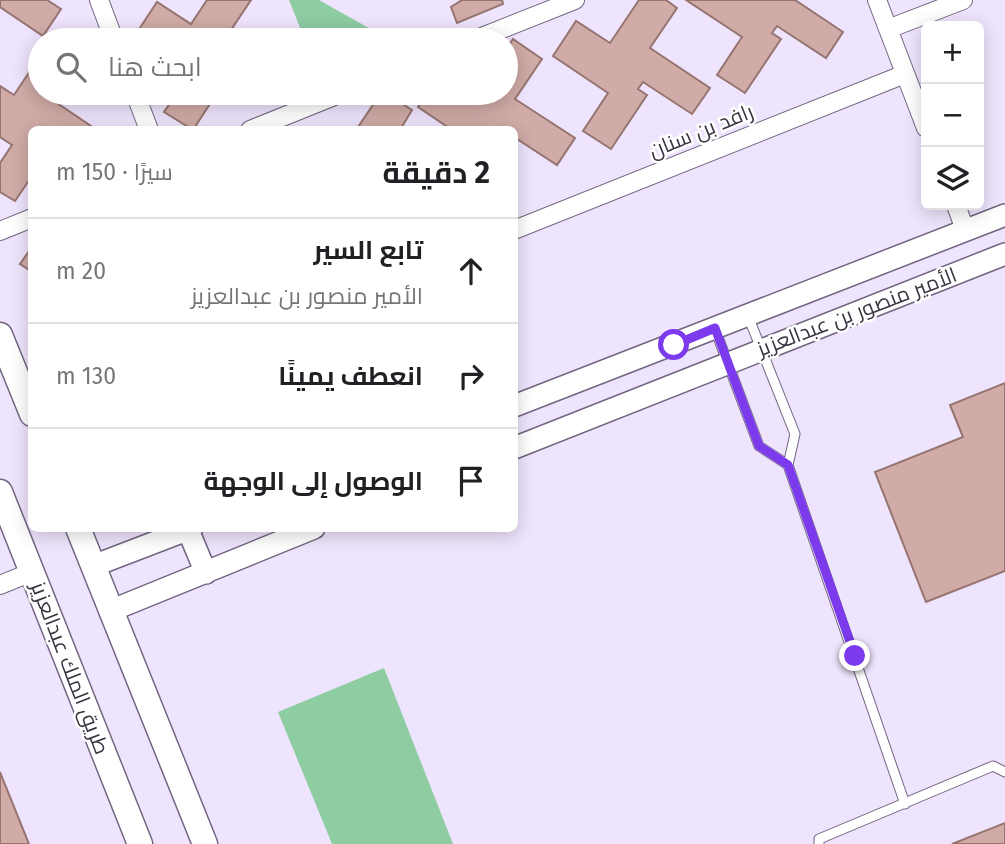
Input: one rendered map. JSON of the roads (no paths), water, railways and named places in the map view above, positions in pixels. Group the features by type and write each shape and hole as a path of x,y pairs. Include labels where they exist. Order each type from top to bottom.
{"main road":[{"path":"0,335 28,404"},
{"name":"طريق الملك عبدالعزيز","path":"0,492 139,844"},
{"path":"80,532 205,844"}],"street":[{"path":"99,0 110,28"},
{"path":"504,28 575,0"},
{"path":"877,0 921,115"},
{"path":"888,29 963,0"},
{"name":"رافد بن سنان","path":"518,228 905,74"},
{"path":"140,105 147,126"},
{"path":"260,126 312,105"},
{"path":"958,210 965,230"},
{"name":"الأمير منصور بن عبدالعزيز","path":"518,404 1005,215"},
{"path":"0,231 28,220"},
{"name":"الأمير منصور بن عبدالعزيز","path":"518,445 1005,254"},
{"path":"93,566 182,532"},
{"path":"191,532 206,573"},
{"path":"110,611 304,532"},
{"path":"0,585 32,572"}],"lane":[{"path":"748,316 794,434 788,465 905,804"},
{"path":"715,328 759,446 788,465"},
{"path":"819,844 819,839 993,766 1005,772"}]}
